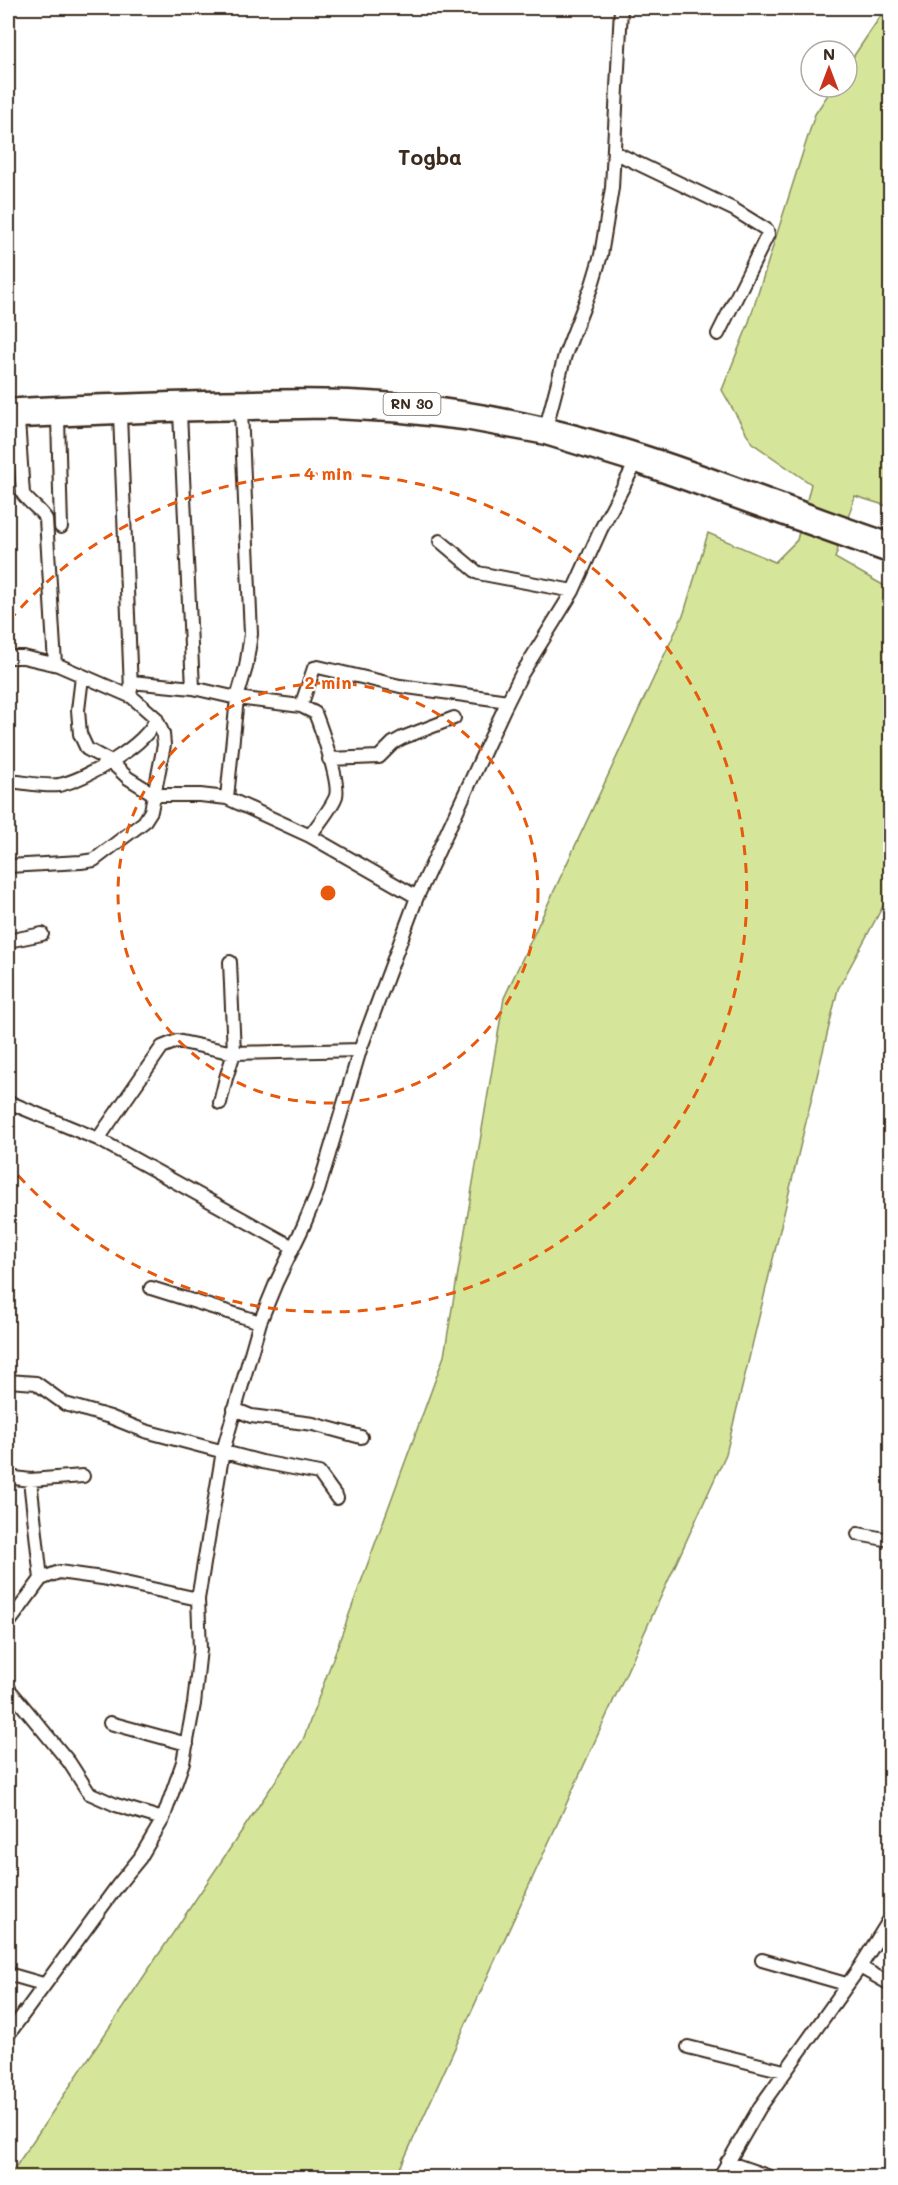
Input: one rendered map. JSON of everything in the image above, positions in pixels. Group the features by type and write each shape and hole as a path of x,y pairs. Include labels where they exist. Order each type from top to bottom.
{"main road":[{"name":"RN 30","path":"8,407 327,398 399,402 470,410 545,431 641,452 710,475 798,516"},
{"name":"RN 30","path":"13,420 326,410 398,414 545,431 635,464 850,534 891,555"},
{"name":"RN 30","path":"850,534 891,541"}],"street":[{"path":"545,431 565,355 601,255 612,188 621,8"},
{"path":"614,152 733,209 767,230 768,234 718,334"},
{"path":"227,798 237,698 246,667 251,634 241,411"},
{"path":"180,413 193,688"},
{"path":"120,415 132,697"},
{"path":"58,418 61,527"},
{"path":"13,420 23,494 46,519 55,664"},
{"path":"8,2035 43,1984 140,1858 163,1819 183,1762 194,1704 200,1649 198,1599 223,1451 260,1322 318,1191 360,1050 417,897 521,675 573,591 601,529 635,464"},
{"path":"440,541 478,573 573,591"},
{"path":"8,657 23,657 55,664 132,697 156,718 163,734 164,745 147,819 94,860 8,866"},
{"path":"301,706 314,668 318,667 400,686 508,701"},
{"path":"82,677 78,710 80,734 87,749 111,762 128,778 154,795 200,795 227,798 310,836 417,897"},
{"path":"131,682 193,688 237,698 301,706 315,713 329,759 336,797 310,836"},
{"path":"8,781 55,785 78,779 111,762 149,733 156,718"},
{"path":"329,759 379,757 393,743 402,738 454,718"},
{"path":"8,941 42,934"},
{"path":"220,1103 234,1053 230,962"},
{"path":"98,1139 162,1047 177,1041 234,1053 360,1050"},
{"path":"8,1102 98,1139 293,1247"},
{"path":"151,1288 260,1322"},
{"path":"8,1381 36,1383 64,1404 110,1417 145,1431 262,1462 319,1473 337,1498"},
{"path":"234,1409 251,1416 313,1424 361,1437"},
{"path":"8,1477 30,1480 83,1476"},
{"path":"30,1480 41,1579"},
{"path":"858,1534 891,1540"},
{"path":"8,1624 41,1579 60,1572 198,1599"},
{"path":"8,1688 69,1762 89,1794 163,1819"},
{"path":"110,1723 187,1744"},
{"path":"719,2178 784,2071 860,1967 891,1919"},
{"path":"762,1959 846,1984"},
{"path":"860,1967 891,1984"},
{"path":"8,1974 43,1984"},
{"path":"688,2047 784,2071"},
{"path":"727,2162 773,2178"}],"green space":[{"path":"886,8 890,8 890,507 855,496 835,558 890,589 890,893 838,989 726,1454 396,2177 8,2178 303,1740 444,1356 504,998 684,613 708,533 775,562 797,540 811,484 752,443 722,390 748,325 815,114 825,99 859,99 859,48"}],"district":[{"name":"Togba","path":"430,158"}]}
